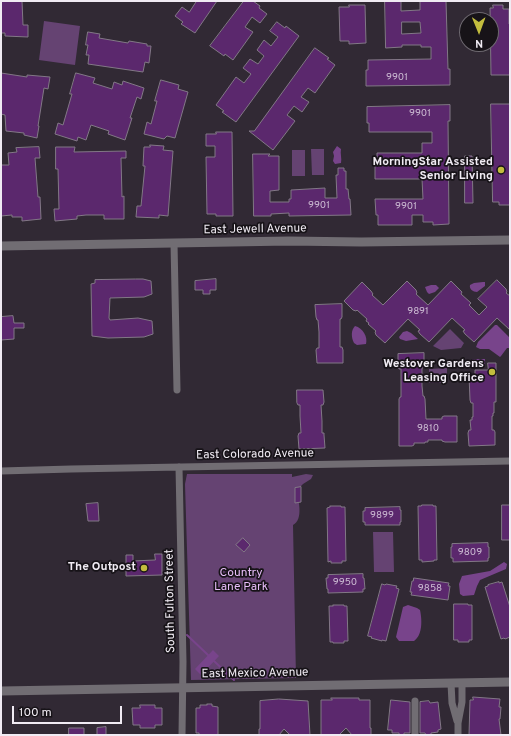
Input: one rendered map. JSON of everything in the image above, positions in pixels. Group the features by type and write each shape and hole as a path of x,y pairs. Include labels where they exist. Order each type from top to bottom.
{"street":[{"name":"East Jewell Avenue","path":"1,246 289,241 361,242 510,240"},
{"path":"174,243 177,390"},
{"name":"East Colorado Avenue","path":"1,471 71,468 510,461"},
{"name":"South Fulton Street","path":"179,467 183,654 182,735"},
{"name":"East Mexico Avenue","path":"1,691 510,682"},
{"path":"452,683 452,703 458,723"},
{"path":"458,735 458,723 462,704 462,683"},
{"path":"415,701 415,735"}],"green space":[{"path":"44,21 80,26 75,65 39,60"},
{"path":"311,149 324,149 324,175 312,175"},
{"path":"292,150 305,150 305,176 292,176"},
{"path":"450,329 464,343 461,348 441,350 433,346"},
{"path":"447,368 447,383 429,383 429,369"},
{"name":"Country Lane Park","path":"187,474 292,474 292,477 306,474 313,475 311,479 297,490 299,514 293,525 296,678 191,680 185,484"},
{"path":"373,532 393,532 394,572 374,572"}],"shaded area":[{"path":"337,146 341,149 341,163 335,164 333,161 333,152"},
{"path":"485,282 485,286 477,292 470,288 470,285 474,283"},
{"path":"436,285 439,288 435,292 429,294 425,287"},
{"path":"495,325 497,325 510,338 510,348 507,348 500,357 489,349 480,349 476,347 478,342"},
{"path":"355,326 364,333 366,344 357,345 354,343 352,334"},
{"path":"407,331 418,339 406,341 400,339 399,337 403,332"},
{"path":"472,359 485,359 485,366 472,366"},
{"path":"504,562 507,564 506,569 480,580 474,595 463,596 460,594 459,584 462,576 490,571"},
{"path":"408,605 420,610 421,622 419,635 414,641 399,641 396,637 403,607"},
{"path":"213,650 219,656 201,675 195,669"}],"building":[{"path":"1,1 22,1 23,25 28,25 28,37 5,36 5,33 1,33"},
{"path":"197,1 217,1 195,33 181,24 183,22 175,16 182,7 189,12"},
{"path":"244,1 253,1 267,14 260,23 252,17 245,27 253,32 233,60 225,54 224,56 210,46"},
{"path":"385,1 401,1 401,11 420,10 420,1 446,1 448,69 450,69 450,85 366,86 366,70 368,70 368,60 431,59 431,47 421,47 421,45 402,45 402,47 386,48","holes":["402,22 420,22 421,33 402,34"]},
{"path":"349,5 365,5 366,43 349,44 349,41 340,41 339,7 349,7"},
{"path":"493,5 503,5 503,9 509,9 510,75 491,75 491,52 499,52 499,12 490,12 490,8 493,8"},
{"path":"277,22 285,28 286,26 299,36 236,122 222,112 224,111 216,105 236,77 244,83 251,74 243,68 250,59 258,64 264,56 257,50 264,40 271,46 278,37 270,31"},
{"path":"88,32 100,34 99,38 128,43 129,41 151,46 149,63 145,62 143,72 88,64 89,55 86,55 88,45 86,45"},
{"path":"315,48 329,58 327,59 335,65 315,93 308,88 301,97 309,102 302,112 294,106 287,115 295,121 273,150 249,131 254,131"},
{"path":"1,73 27,77 27,75 50,77 48,89 44,88 37,138 24,135 24,133 6,131 5,115 1,114"},
{"path":"76,73 95,78 93,83 112,89 114,82 122,85 123,81 144,88 141,99 137,97 125,140 108,134 109,131 91,125 86,140 78,137 77,141 55,134 58,123 63,125 72,94 70,94"},
{"path":"161,80 179,85 178,89 188,92 175,138 167,136 164,139 144,134 147,122 151,124"},
{"name":"MorningStar Assisted Senior Living","path":"491,104 510,104 510,205 499,205 499,202 493,202"},
{"path":"450,105 450,121 448,121 449,224 433,225 433,222 423,222 423,215 412,215 412,225 378,225 375,199 423,199 422,179 375,179 375,162 377,162 377,153 422,153 422,143 432,143 432,132 369,132 369,123 367,123 367,107"},
{"path":"216,132 232,132 233,216 216,216 216,214 207,214 206,157 215,157 215,146 206,146 206,134 216,134"},
{"path":"150,145 164,146 163,150 173,151 168,216 159,215 159,218 136,217 137,206 141,206 145,166 143,166 144,147 150,147"},
{"path":"39,147 40,158 35,158 41,219 22,221 22,217 12,217 12,215 1,216 1,165 9,165 8,153 17,152 16,148"},
{"path":"56,147 75,147 74,152 126,151 126,158 121,158 124,219 104,219 104,215 86,215 77,216 77,219 55,221 54,209 59,209"},
{"path":"253,154 270,154 268,156 279,156 279,190 270,191 270,202 289,202 289,199 291,199 291,190 325,188 325,198 337,198 336,175 338,175 338,168 344,168 344,171 346,171 346,189 348,189 350,199 351,215 289,216 289,213 271,214 271,216 254,216"},
{"path":"465,156 472,156 473,203 465,203"},
{"path":"143,279 151,281 152,294 144,297 110,298 109,318 110,320 138,318 152,321 153,334 144,337 108,338 92,336 91,284 95,283 95,280"},
{"path":"216,279 216,290 210,290 210,294 203,294 203,290 195,290 195,281"},
{"path":"497,280 506,289 506,293 510,296 510,330 497,318 474,342 465,334 463,331 465,330 452,318 429,342 420,334 418,331 420,330 408,319 385,343 376,335 376,331 368,324 369,323 366,321 367,319 357,310 353,310 344,301 362,282 371,291 373,294 372,295 383,305 407,281 416,290 416,294 428,305 451,281 462,292 461,294 471,303 469,305 479,315 487,307 478,299"},
{"path":"342,304 342,317 340,319 340,347 342,347 343,350 343,363 317,363 316,350 319,348 319,332 315,305"},
{"path":"13,316 14,323 24,323 24,328 14,328 14,339 1,340 1,317"},
{"path":"424,353 422,386 423,396 425,399 426,419 442,419 444,416 457,416 457,442 428,440 428,442 425,443 414,443 412,446 399,446 399,399 401,397 401,369 399,369 398,366 398,354"},
{"path":"488,363 496,363 496,402 494,402 494,413 492,416 492,430 495,432 495,445 469,446 468,433 469,430 471,430 470,420 472,420 473,417 473,403 471,403 470,400 469,375 475,375 475,370 488,370"},
{"path":"297,390 323,390 324,402 323,405 321,405 322,433 324,433 325,448 299,449 298,436 299,433 301,433 300,405 297,403"},
{"path":"301,487 301,502 295,503 295,488"},
{"path":"98,503 99,521 88,521 86,504"},
{"path":"502,505 510,505 510,540 502,540"},
{"path":"330,506 345,507 346,561 342,561 342,563 331,563 331,561 328,562 327,508"},
{"path":"418,506 436,506 437,560 434,561 422,562 422,560 419,560"},
{"path":"400,507 400,525 365,525 365,522 363,522 363,511 365,511 365,508"},
{"path":"243,538 250,545 244,552 236,545"},
{"path":"488,543 488,561 453,562 453,558 451,558 452,544"},
{"name":"The Outpost","path":"155,554 162,554 162,575 126,576 126,555 133,555 133,561 155,560"},
{"path":"363,574 365,589 363,589 363,592 328,593 326,578 328,578 328,575"},
{"path":"414,578 449,583 448,600 411,595 412,592 410,592"},
{"path":"502,582 510,607 510,637 505,639 501,639 485,587"},
{"path":"382,584 397,586 396,588 399,589 386,641 368,636"},
{"path":"454,604 472,605 472,640 469,640 469,642 458,642 458,640 454,640"},
{"path":"329,606 347,606 348,641 344,641 344,643 330,642"},
{"path":"473,697 500,699 499,707 501,707 499,719 501,735 469,735 470,700 473,700"},
{"path":"331,698 359,698 359,700 370,700 371,735 352,735 346,728 339,735 321,735 321,700 332,700"},
{"path":"279,699 308,701 310,735 290,735 284,729 279,735 259,735 260,701"},
{"path":"391,700 410,702 410,733 399,735 399,733 392,733 392,730 388,730"},
{"path":"429,701 430,703 438,702 441,729 438,730 438,732 431,733 431,735 426,735 425,733 420,733 420,702"},
{"path":"212,704 212,706 218,707 218,735 199,735 199,733 196,733 196,708 200,708 200,705"},
{"path":"140,705 155,705 155,708 162,708 162,725 155,725 155,728 140,728 140,725 133,725 132,708 140,708"},
{"path":"106,727 106,735 97,735 97,728"},
{"path":"69,728 84,728 84,735 69,735"}],"waterway":[{"path":"187,635 208,655"},
{"path":"214,661 234,680"}],"place":[{"name":"MorningStar Assisted Senior Living","path":"501,170"},
{"name":"Westover Gardens Leasing Office","path":"492,372"},
{"name":"The Outpost","path":"144,568"}]}
